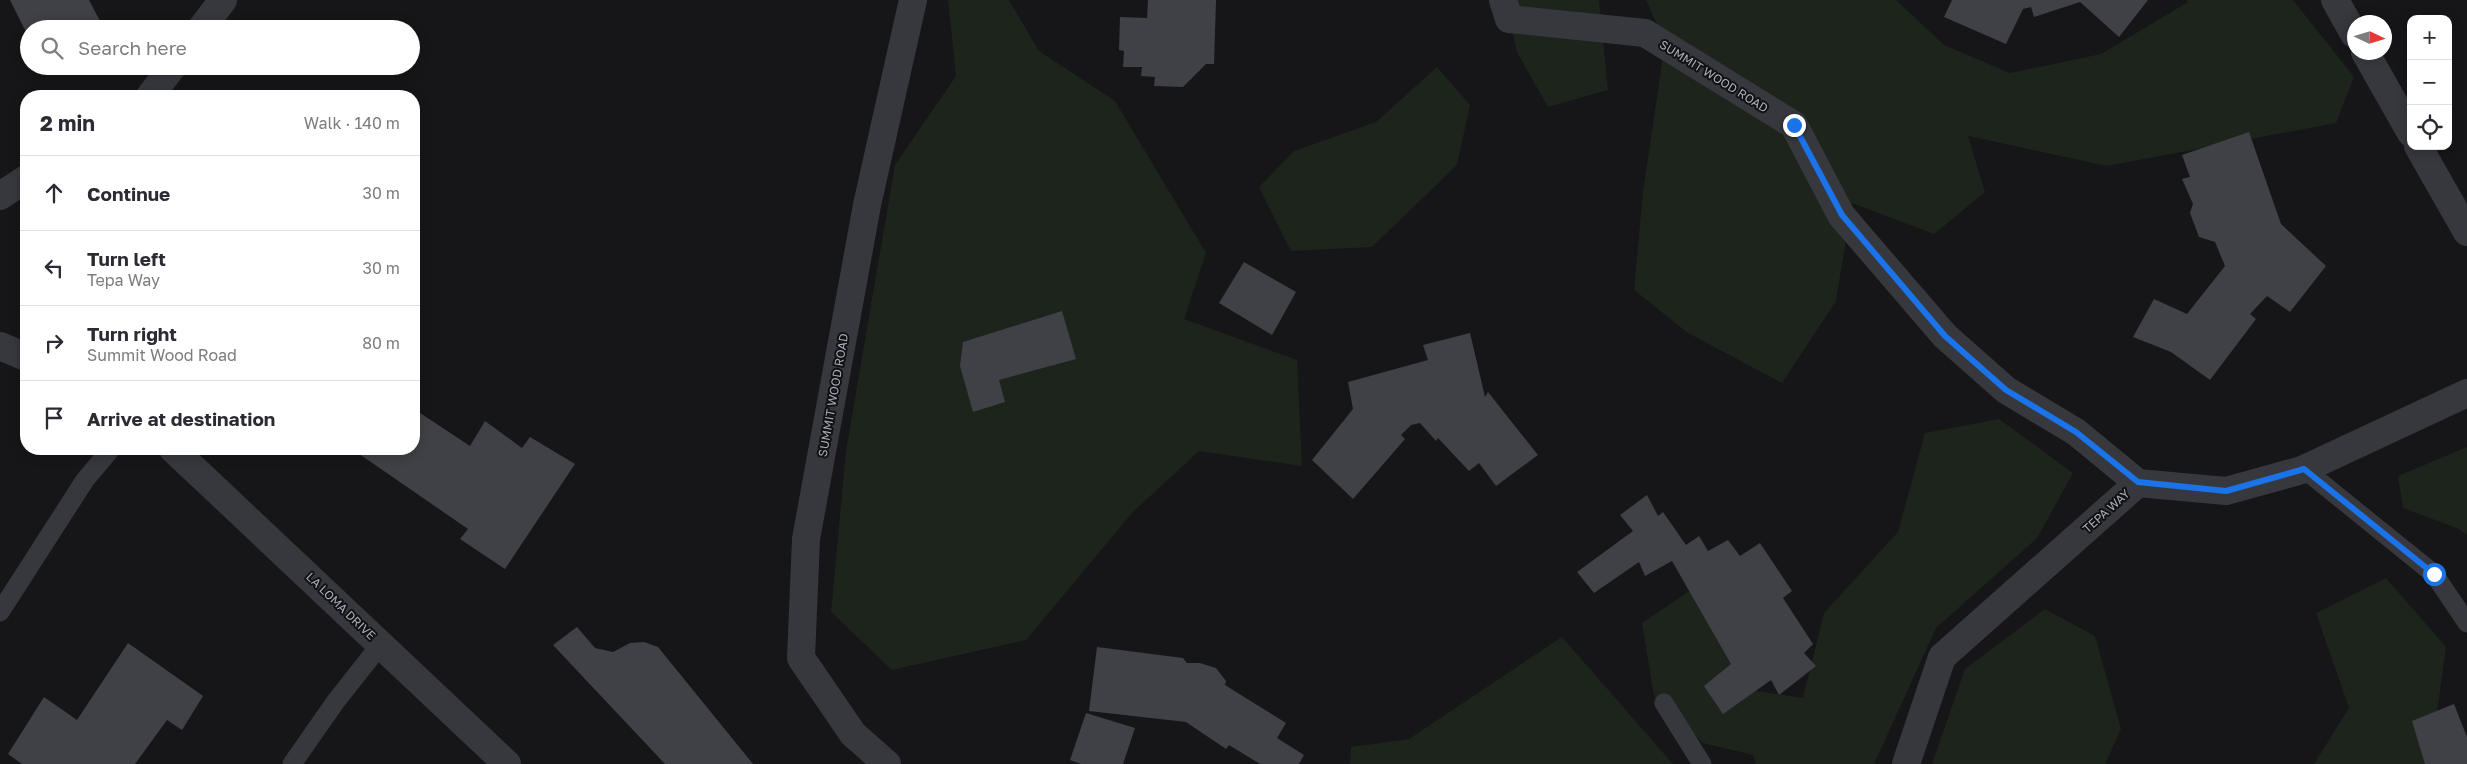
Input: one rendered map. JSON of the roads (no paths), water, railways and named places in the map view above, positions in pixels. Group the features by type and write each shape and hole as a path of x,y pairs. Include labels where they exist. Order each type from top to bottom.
{"street":[{"path":"208,20 223,0"},
{"name":"SUMMIT WOOD ROAD","path":"887,764 853,734 802,658 806,539 867,204 913,0"},
{"name":"SUMMIT WOOD ROAD","path":"1503,0 1509,19 1645,33 1794,125 1842,215 1945,336 2006,390 2076,432 2138,482"},
{"path":"2335,0 2347,21"},
{"path":"2370,60 2407,126"},
{"path":"155,90 166,75"},
{"path":"2420,150 2467,232"},
{"path":"0,196 20,183"},
{"path":"0,346 20,354"},
{"name":"TEPA WAY","path":"1906,764 1942,657 2138,482 2226,491 2304,469 2467,393"},
{"name":"LA LOMA DRIVE","path":"179,455 508,764"}],"lane":[{"path":"0,612 85,480 106,455"},
{"path":"2304,469 2434,574 2467,623"},
{"path":"292,764 336,701 381,644"},
{"path":"1664,703 1702,764"}]}
